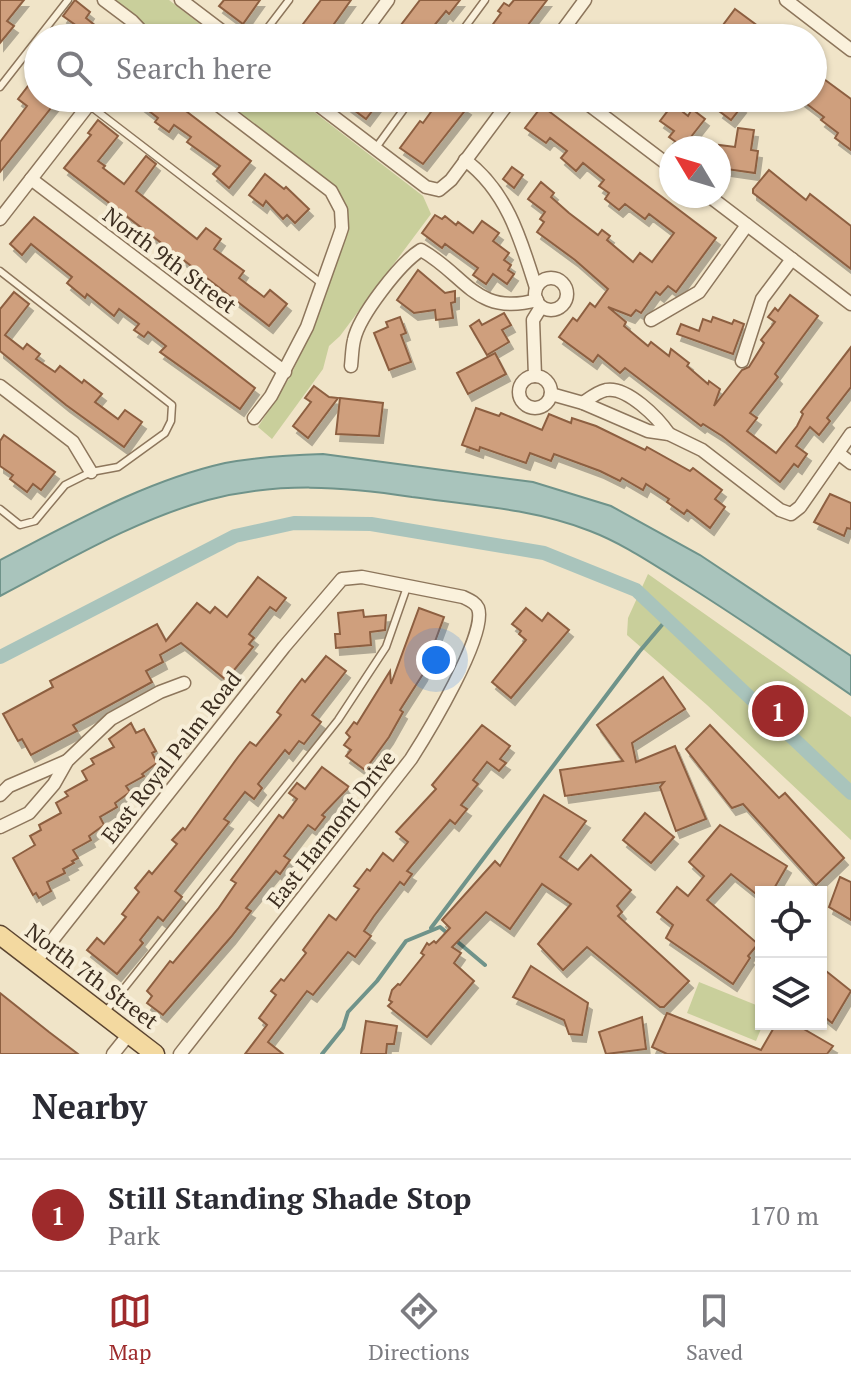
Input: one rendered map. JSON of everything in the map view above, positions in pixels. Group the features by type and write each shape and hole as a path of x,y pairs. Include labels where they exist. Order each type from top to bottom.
{"main road":[{"name":"North 7th Street","path":"1,938 155,1054"}],"street":[{"path":"104,0 131,24"},
{"path":"370,24 388,0"},
{"path":"567,24 585,0"},
{"path":"786,0 817,24"},
{"path":"187,2 214,24"},
{"path":"827,32 851,50"},
{"path":"0,219 83,112"},
{"path":"227,112 331,191 341,210 342,228 307,327 285,372 254,418"},
{"path":"329,112 426,187 439,190 451,180 501,112"},
{"path":"598,112 659,158"},
{"path":"465,160 482,173 501,198 538,298 533,320 535,376"},
{"name":"North 9th Street","path":"31,179 285,372"},
{"path":"725,208 851,304"},
{"path":"651,320 699,292 747,225"},
{"path":"351,366 354,339 362,321 409,258 421,250 480,297 492,302 513,305 538,298"},
{"path":"742,361 762,299 792,259"},
{"path":"535,376 547,381 551,394 547,403 529,407 519,391 522,382 535,376"},
{"path":"0,386 73,442 91,472"},
{"path":"583,403 602,391 620,391 658,419 669,434"},
{"path":"551,394 583,403 648,431 669,434 702,450 780,510 791,514 800,507 851,434"},
{"path":"838,453 851,463"},
{"name":"East Royal Palm Road","path":"35,962 284,647 342,579 362,577 407,587"},
{"name":"East Harmont Drive","path":"180,1054 411,759 436,720 466,657 477,627 478,609 463,597 407,587"},
{"path":"0,827 29,813 54,784 67,761 111,719 160,692 184,683"},
{"path":"0,795 9,786 67,761"},
{"path":"113,1054 129,1034"}],"lane":[{"path":"49,24 68,0"},
{"path":"271,24 289,0"},
{"path":"467,24 485,0"},
{"path":"0,87 24,56"},
{"path":"106,112 321,283"},
{"path":"375,149 402,112"},
{"path":"0,271 172,405 171,421 165,433 118,467 91,472 65,485 35,521 20,525 1,510"},
{"path":"103,1014 338,720 386,647 407,587"}],"green space":[{"path":"111,0 169,0 200,24 140,24"},
{"path":"237,112 314,112 423,196 431,214 340,336 329,346 323,369 272,439 258,427 290,377 312,330 348,229 347,208 336,187"},
{"path":"648,574 851,717 851,840 627,635 628,618"},
{"path":"699,982 755,1005 755,1030 761,1030 756,1041 687,1013"}],"water":[{"path":"323,454 533,482 611,506 700,555 851,656 851,695 706,597 603,536 525,513 386,493 335,488 285,488 208,500 128,530 0,596 0,560 138,492 225,463"}],"building":[{"path":"0,0 24,0 7,21 14,26 0,43"},
{"path":"75,0 90,12 86,18 94,24 74,24 63,16"},
{"path":"224,0 260,0 243,24 219,6"},
{"path":"321,0 351,0 334,24 303,24"},
{"path":"420,0 460,0 435,24 402,24"},
{"path":"514,0 547,0 529,24 493,24 504,3 509,6"},
{"path":"735,9 755,24 724,24"},
{"path":"827,81 851,99 851,150 835,138 838,133 821,120 824,117 817,112 827,112"},
{"path":"24,110 48,112 0,172 0,142"},
{"path":"150,112 187,112 251,161 229,188 213,174 220,166 187,142 191,137 174,125 169,132 155,122 158,118"},
{"path":"357,112 371,112 366,119"},
{"path":"431,112 464,112 423,164 400,148 420,121 423,123"},
{"path":"537,112 550,112 659,195 659,208 676,208 716,238 676,292 668,286 660,295 656,292 641,313 636,310 631,316 608,307 626,322 624,326 648,346 651,342 669,356 671,349 708,384 709,381 720,389 714,406 742,370 749,367 764,343 761,340 775,322 768,317 775,308 778,311 790,295 818,316 750,413 757,418 747,431 776,453 797,426 803,414 801,412 851,347 851,387 827,418 830,421 819,435 810,427 796,446 807,454 798,467 794,464 780,482 722,436 703,424 701,426 625,368 620,373 598,355 593,362 559,337 573,318 577,321 590,303 595,307 608,289 537,232 544,222 540,219 545,212 528,199 541,182 554,193 551,197 569,213 598,235 602,230 610,236 607,240 633,262 640,253 652,262 674,233 649,214 645,219 625,204 619,210 605,199 609,193 599,186 604,180 583,163 576,171 561,158 567,151 550,138 546,143 525,128"},
{"path":"667,112 683,112 688,116 690,112 696,112 705,119 692,136 670,136 674,131 660,121"},
{"path":"720,112 737,112 731,120"},
{"path":"98,120 118,136 98,161 105,166 103,168 124,184 146,156 156,164 136,191 197,239 206,228 221,239 214,249 244,271 239,278 264,297 270,290 287,304 269,326 64,168 91,135 88,133"},
{"path":"738,128 754,130 751,150 758,151 755,173 731,170 731,146 735,147"},
{"path":"512,167 523,175 514,188 503,179"},
{"path":"769,170 806,200 810,194 851,226 851,269 753,193"},
{"path":"265,174 284,189 286,187 309,209 295,223 287,215 283,219 266,201 263,206 249,195"},
{"path":"435,215 442,219 445,216 456,225 458,222 473,233 482,221 499,233 493,241 509,253 504,260 511,265 508,270 514,274 507,284 493,274 486,284 473,275 478,268 445,244 442,248 422,233"},
{"path":"34,217 255,388 240,409 160,352 166,346 148,332 144,337 134,330 139,324 119,309 114,316 87,294 85,298 67,283 72,277 31,244 22,255 10,244"},
{"path":"418,270 445,293 455,291 455,302 451,303 453,318 436,320 435,310 414,313 397,300"},
{"path":"14,292 29,304 5,335 23,349 27,344 40,354 36,359 55,372 60,366 82,383 84,380 102,394 95,402 118,419 125,410 142,422 124,447 0,351 0,309"},
{"path":"504,313 511,325 502,330 509,342 487,355 470,326 479,320 482,325"},
{"path":"400,317 406,333 401,335 411,362 389,370 374,333 388,327 386,322"},
{"path":"713,317 732,324 734,320 744,324 733,354 677,334 681,324 699,331 703,319 711,322"},
{"path":"495,353 506,374 468,394 457,373"},
{"path":"314,386 329,397 338,398 308,438 293,426 311,402 305,398"},
{"path":"340,398 383,403 379,436 336,434"},
{"path":"476,408 499,416 501,413 542,430 549,414 571,423 572,418 596,426 645,450 647,447 690,471 693,468 722,490 715,499 725,507 710,528 687,510 684,514 667,502 669,499 646,484 643,490 622,478 620,481 554,454 551,461 530,453 526,463 480,447 479,451 462,445"},
{"path":"4,435 55,472 41,490 33,484 27,492 10,479 13,475 0,466 0,441"},
{"path":"830,494 851,503 851,529 847,528 844,536 814,522"},
{"path":"258,577 286,598 276,611 270,607 249,634 254,638 249,644 253,647 226,680 181,643 160,655 163,662 146,671 152,682 73,725 77,731 31,755 22,739 18,741 3,714 53,687 50,681 157,624 166,641 197,603 210,613 215,607 227,617"},
{"path":"419,608 444,617 423,674 400,710 403,712 389,737 365,770 346,756 351,750 344,745 350,737 346,733 354,722 357,724 390,671 391,684"},
{"path":"526,608 542,621 548,613 569,630 511,698 492,682 526,640 512,624"},
{"path":"363,610 364,617 386,615 385,630 370,632 371,645 336,648 335,634 340,634 338,613"},
{"path":"326,656 346,671 312,715 321,722 304,744 299,741 289,754 285,750 258,784 262,788 254,799 245,792 224,819 229,822 175,891 182,897 163,921 158,917 140,940 143,943 117,974 87,950 97,938 104,944 126,917 122,914 139,892 135,888 149,871 152,874 177,844 172,840 183,828 185,830 250,742 256,746 281,715 277,712 302,679 305,682"},
{"path":"663,677 685,709 632,743 636,762 675,746 706,819 676,831 660,787 664,782 565,796 560,770 623,761 597,725"},
{"path":"131,723 136,733 144,729 156,751 152,753 157,763 142,774 144,776 126,786 130,792 115,803 117,807 100,817 104,825 89,836 91,840 73,850 78,858 72,861 74,863 63,869 65,873 47,882 51,891 39,898 36,893 33,895 13,858 35,845 30,836 41,830 39,825 61,813 56,803 68,796 65,792 87,780 82,771 94,764 91,759 114,747 109,739"},
{"path":"482,725 510,746 500,759 506,763 499,771 487,762 473,780 478,784 461,805 467,809 455,824 450,820 407,871 412,874 404,885 400,882 374,916 364,931 371,936 355,957 348,952 313,995 307,991 268,1042 283,1054 245,1054 267,1025 259,1018 276,995 271,991 281,979 284,981 306,953 303,950 329,915 336,920 359,889 354,886 367,869 370,871 383,853 393,861 408,842 396,832 436,789 432,785"},
{"path":"710,725 779,798 785,793 844,858 816,885 743,804 732,808 686,749"},
{"path":"322,767 349,787 322,815 325,817 315,830 308,825 284,856 290,860 280,874 276,871 246,908 251,911 231,937 163,1015 147,1003 152,996 147,991 218,909 236,883 231,880 279,815 283,818 297,799 289,793 297,783 305,789"},
{"path":"544,795 586,821 560,857 578,870 591,855 631,890 617,906 622,912 618,916 689,981 664,1007 660,1007 587,947 563,970 538,944 571,904 542,884 510,929 486,912 452,947 461,953 454,963 474,981 427,1037 388,1006 392,1002 389,1000 392,990 400,985 424,955 421,953 427,943 436,943 450,928 442,920 495,861 500,866"},
{"path":"645,813 674,837 651,863 623,840"},
{"path":"720,825 787,866 775,886 755,886 755,893 731,874 707,900 755,941 755,948 748,956 750,958 733,984 666,938 673,925 657,912 677,887 688,896 704,876 689,862"},
{"path":"840,877 851,882 851,920 829,907"},
{"path":"531,966 588,1003 582,1035 569,1034 564,1020 513,997"},
{"path":"827,972 851,991 832,1023 827,1019"},
{"path":"0,993 49,1032 78,1054 0,1054"},
{"path":"667,1013 761,1050 773,1030 805,1030 833,1046 827,1054 667,1054 652,1047"},
{"path":"642,1017 646,1049 606,1054 599,1032"},
{"path":"366,1021 397,1026 394,1044 387,1044 386,1054 361,1054"}],"waterway":[{"path":"0,657 235,536 294,523 371,524 544,553 636,590 851,793"},
{"path":"431,928 667,619"},
{"path":"322,1054 343,1028 348,1012 377,981 406,941 440,927 485,965"}],"place":[{"name":"Still Standing Shade Stop","path":"778,711"}]}
